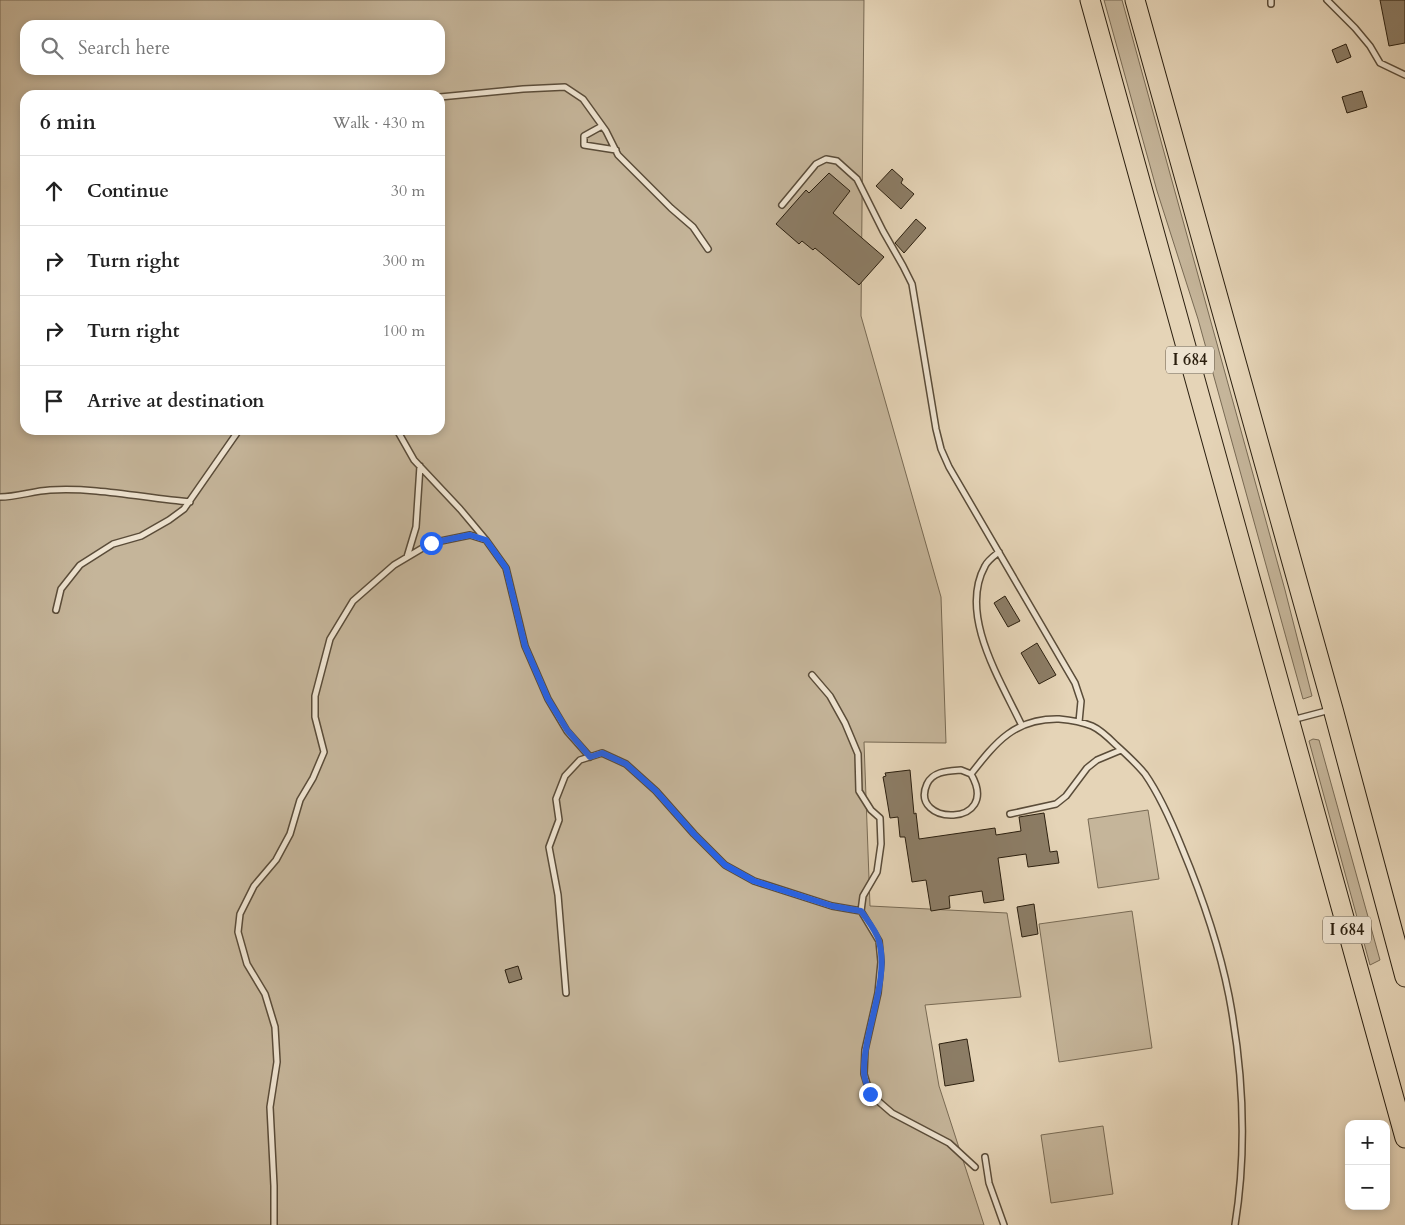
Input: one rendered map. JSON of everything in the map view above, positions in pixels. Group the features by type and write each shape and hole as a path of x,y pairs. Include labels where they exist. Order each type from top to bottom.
{"highway":[{"name":"I 684","path":"1090,0 1405,1138"},
{"name":"I 684","path":"1135,0 1405,978"}],"lane":[{"path":"1327,0 1355,28 1370,46 1380,63 1405,76"},
{"path":"445,97 523,89 565,87 583,99 602,126 618,155 692,227 708,249"},
{"path":"602,126 584,136 584,145 616,150"},
{"path":"782,205 816,164 826,159 837,161 857,179 882,231 912,284 941,449 949,467 1075,682 1081,701 1079,722"},
{"path":"56,610 61,589 80,565 113,544 141,536 184,509 236,435"},
{"path":"400,435 414,460 460,508 506,568 525,646 548,699 567,730 590,757"},
{"path":"406,557 416,526 420,466"},
{"path":"0,497 12,497 49,490 94,490 190,502"},
{"path":"274,1225 270,1106 278,1062 275,1027 265,994 248,964 238,932 240,914 254,886 276,860 290,834 300,800 313,778 324,752 315,717 315,696 330,639 353,601 394,565 431,543 470,535 486,540"},
{"path":"999,552 986,564 980,577 977,596 978,616 983,642 1022,726"},
{"path":"812,675 830,696 845,723 858,754 859,791 871,810 880,818 877,872 863,896 861,911 879,941 881,962 878,993 866,1050 864,1074 870,1094 892,1113 949,1143 975,1167"},
{"path":"1290,721 1332,709"},
{"path":"971,774 983,758 1002,739 1031,721 1043,719 1070,720 1099,730 1122,750 1148,779 1156,791 1172,823 1210,920 1229,996 1241,1092 1241,1150 1235,1225"},
{"path":"1010,814 1056,804 1066,796 1087,768 1097,760 1122,750"},
{"path":"566,993 558,895 549,847 559,820 556,799 565,776 580,760 602,753 626,764 656,791 694,834 725,865 754,881 832,906 861,911"},
{"path":"960,770 971,774 977,792 976,803 968,812 952,815 938,814 928,806 925,795 927,783 935,774 960,770"},
{"path":"985,1158 987,1174 1004,1225"}],"shaded area":[{"path":"0,0 864,0 861,316 941,597 946,743 864,742 870,906 1007,913 1021,997 925,1005 939,1086 984,1225 0,1225"},
{"path":"1104,0 1122,0 1285,590 1312,696 1303,699 1198,319 1157,191"},
{"path":"1313,739 1319,740 1380,960 1370,965 1309,741"},
{"path":"1148,810 1159,879 1098,888 1088,819"},
{"path":"1132,911 1152,1048 1059,1062 1039,924"},
{"path":"1103,1126 1113,1194 1051,1203 1041,1135"}],"building":[{"path":"1380,0 1405,0 1405,43 1389,46"},
{"path":"1346,44 1351,57 1337,63 1332,50"},
{"path":"1362,91 1367,107 1347,113 1342,97"},
{"path":"892,169 903,179 901,183 914,194 901,209 876,186"},
{"path":"829,173 850,191 833,213 884,257 859,285 815,248 813,250 802,241 799,244 776,224 806,190 809,193"},
{"path":"916,219 926,228 904,253 895,243"},
{"path":"1005,596 1020,621 1008,627 994,603"},
{"path":"1037,643 1056,675 1039,684 1021,653"},
{"path":"910,770 914,814 916,813 919,839 995,828 996,835 1021,831 1019,817 1044,813 1050,852 1057,851 1059,863 1028,867 1026,854 998,858 1004,900 984,903 982,891 949,896 950,908 931,911 926,880 912,882 905,837 900,837 898,817 890,818 883,777 886,776 885,773"},
{"path":"1034,904 1038,934 1022,937 1017,907"},
{"path":"518,966 522,979 509,983 505,970"},
{"path":"967,1039 974,1081 945,1086 939,1044"}],"route":[{"path":"431,543 470,535 486,540 506,568 525,646 548,699 567,730 590,757 602,753 626,764 656,791 694,834 725,865 754,881 832,906 861,911 873,928 879,941 881,962 878,993 866,1050 864,1074 870,1094"}]}
